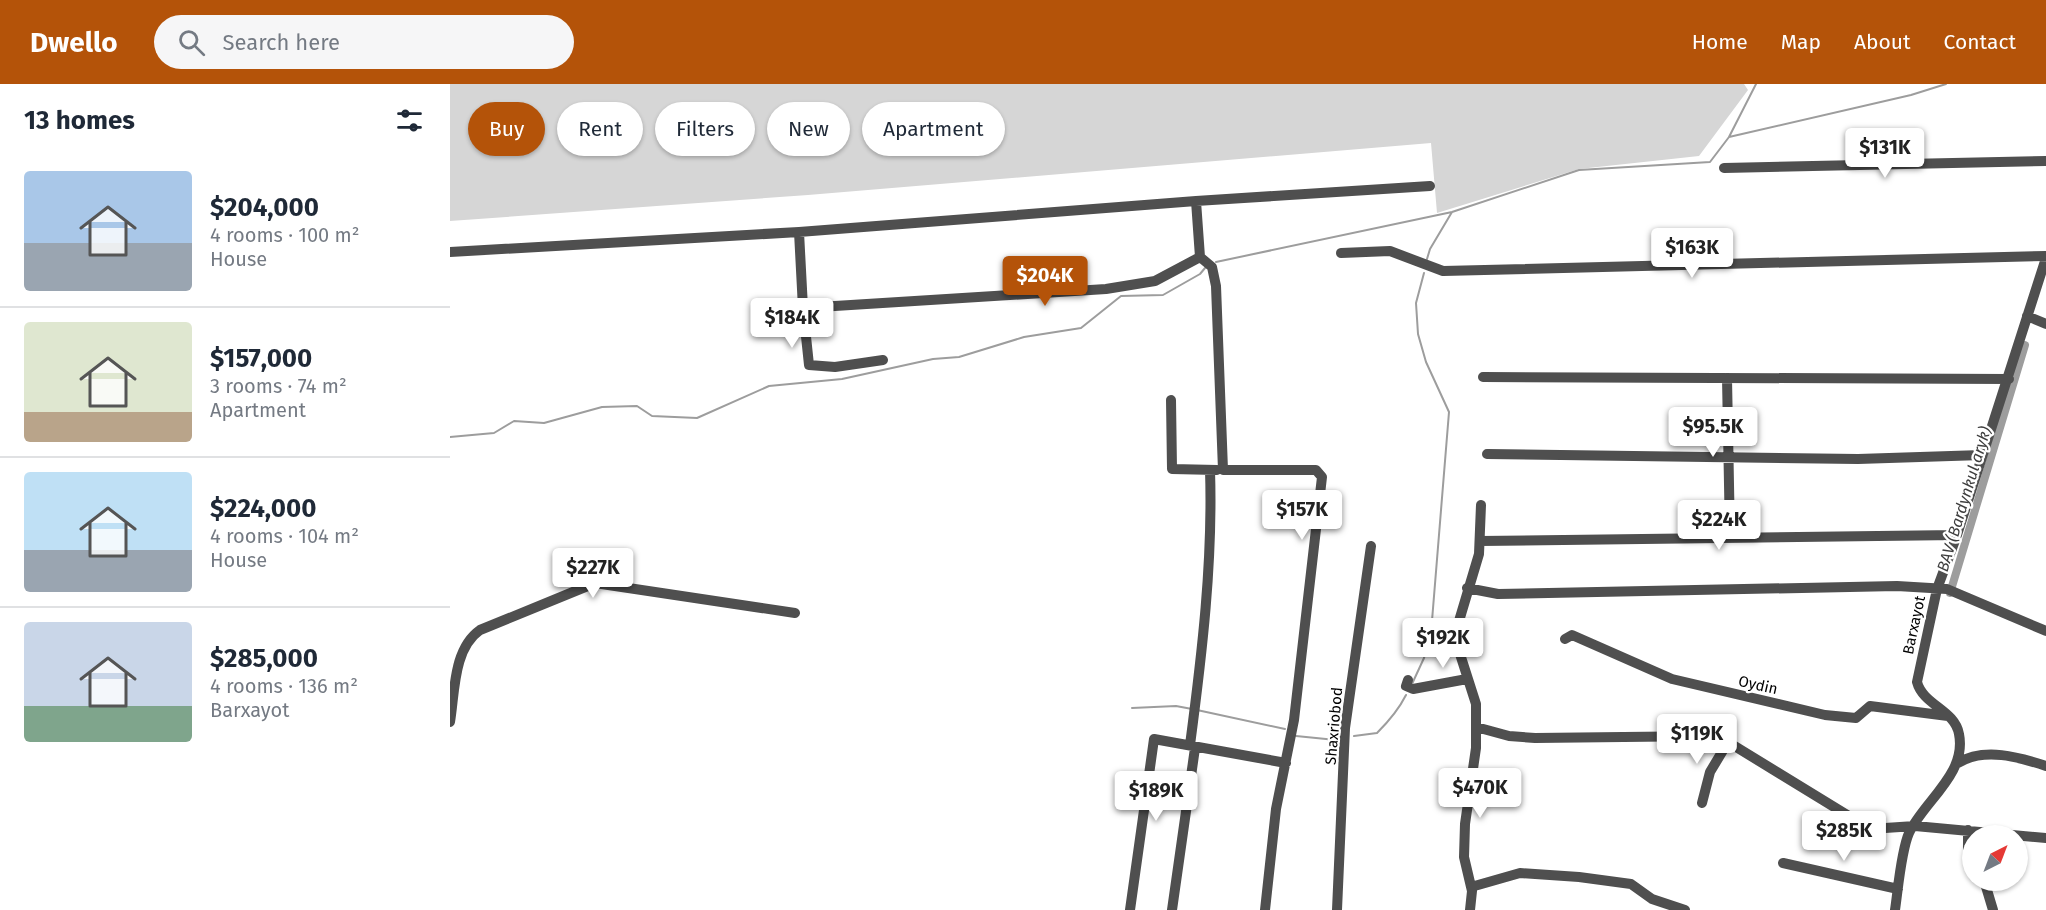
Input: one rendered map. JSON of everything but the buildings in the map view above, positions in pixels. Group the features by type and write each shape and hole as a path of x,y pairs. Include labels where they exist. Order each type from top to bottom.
{"street":[{"path":"1724,168 2046,161"},
{"path":"450,252 799,232 1196,201 1430,186"},
{"path":"1196,201 1200,257 1212,267 1216,286 1223,470"},
{"path":"799,232 802,308 809,365 835,367 883,360"},
{"path":"1341,253 1390,251 1443,271 2046,257"},
{"path":"802,308 1106,289 1155,281 1200,257"},
{"name":"Barxayot","path":"1949,716 1919,691 1917,682 1946,590 1957,535 2009,379 2046,257"},
{"path":"2027,316 2046,324"},
{"path":"1484,377 2009,379"},
{"path":"1727,378 1727,456 1731,537"},
{"path":"1172,400 1172,469 1316,470 1322,477 1296,708 1276,809 1265,910"},
{"path":"1487,454 1858,459 1982,455"},
{"path":"1172,910 1196,704 1211,507 1210,470"},
{"path":"1470,910 1471,887 1464,846 1476,727 1476,704 1460,654 1459,621 1480,541 1481,505"},
{"path":"1480,541 1957,535"},
{"name":"Shaxriobod","path":"1337,910 1345,728 1371,546"},
{"path":"450,722 462,648 471,637 480,630 595,583 795,613"},
{"path":"1467,588 1498,594 1897,586 1946,590 2046,631"},
{"name":"Oydin","path":"1565,639 1572,635 1672,679 1825,715 1856,718 1870,705 1949,716"},
{"path":"1408,680 1406,686 1413,689 1467,679"},
{"path":"1895,910 1909,833 1958,763 1959,734 1949,716"},
{"path":"1476,727 1509,736 1535,738 1712,736 1728,742 1857,821 1885,828 1915,826 1962,830"},
{"path":"1130,910 1154,739 1286,763"},
{"path":"1702,803 1710,772 1728,742"},
{"path":"1958,763 1979,755 1992,755 2020,758 2046,766"},
{"path":"2028,836 2046,838"},
{"path":"1783,863 1898,889"},
{"path":"1471,887 1520,873 1577,877 1631,884 1652,899 1685,910"},
{"path":"1987,891 1993,910"}],"shaded area":[{"path":"450,84 1744,84 1748,90 1699,156 1579,169 1437,213 1431,143 808,195 450,221"}],"waterway":[{"path":"1216,262 1452,212 1579,170 1710,162 1729,137 1756,84"},
{"path":"1729,137 1911,95 1946,84"},
{"path":"1427,259 1430,249 1452,212"},
{"path":"450,437 494,433 514,421 544,423 602,407 637,406 652,416 697,418 769,386 842,379 933,359 959,357 1024,337 1081,328 1121,296 1163,295 1200,274 1205,268"},
{"path":"1412,684 1424,658 1431,633 1449,412 1426,362 1418,334 1416,303 1424,273"},
{"name":"BAV (Bardynkul aryk)","path":"1950,593 2025,345"},
{"path":"1354,736 1377,733 1406,695"},
{"path":"1132,708 1176,706 1192,709"},
{"path":"1197,710 1285,729"},
{"path":"1296,736 1336,740"}]}
